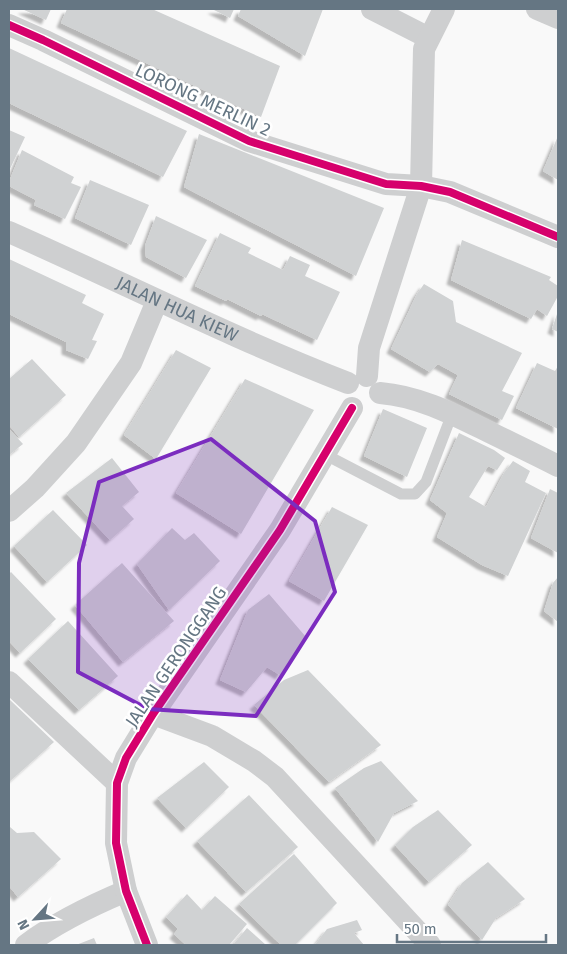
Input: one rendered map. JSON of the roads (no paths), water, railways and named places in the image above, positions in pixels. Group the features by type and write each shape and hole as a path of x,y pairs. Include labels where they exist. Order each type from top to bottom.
{"street":[{"path":"372,9 429,38"},
{"path":"365,384 344,393 348,404 352,408 362,411 373,408 379,399 365,384 369,348 421,186 424,50 444,9"},
{"path":"537,9 558,18"},
{"name":"LORONG MERLIN 2","path":"9,25 249,141 386,184 421,186 450,192 558,237"},
{"name":"JALAN HUA KIEW","path":"9,232 312,369 422,401 558,466"},
{"path":"9,511 35,488 76,443 131,363 158,301"},
{"name":"JALAN GERONGGANG","path":"147,945 126,891 116,843 117,783 126,758 153,714 280,530 352,408"},
{"path":"9,682 117,783"},
{"path":"153,714 212,736 254,761 275,777 430,945"},
{"path":"26,945 48,929 90,906 126,891"}],"lane":[{"path":"324,454 401,494 415,494 426,482 452,414"}]}
